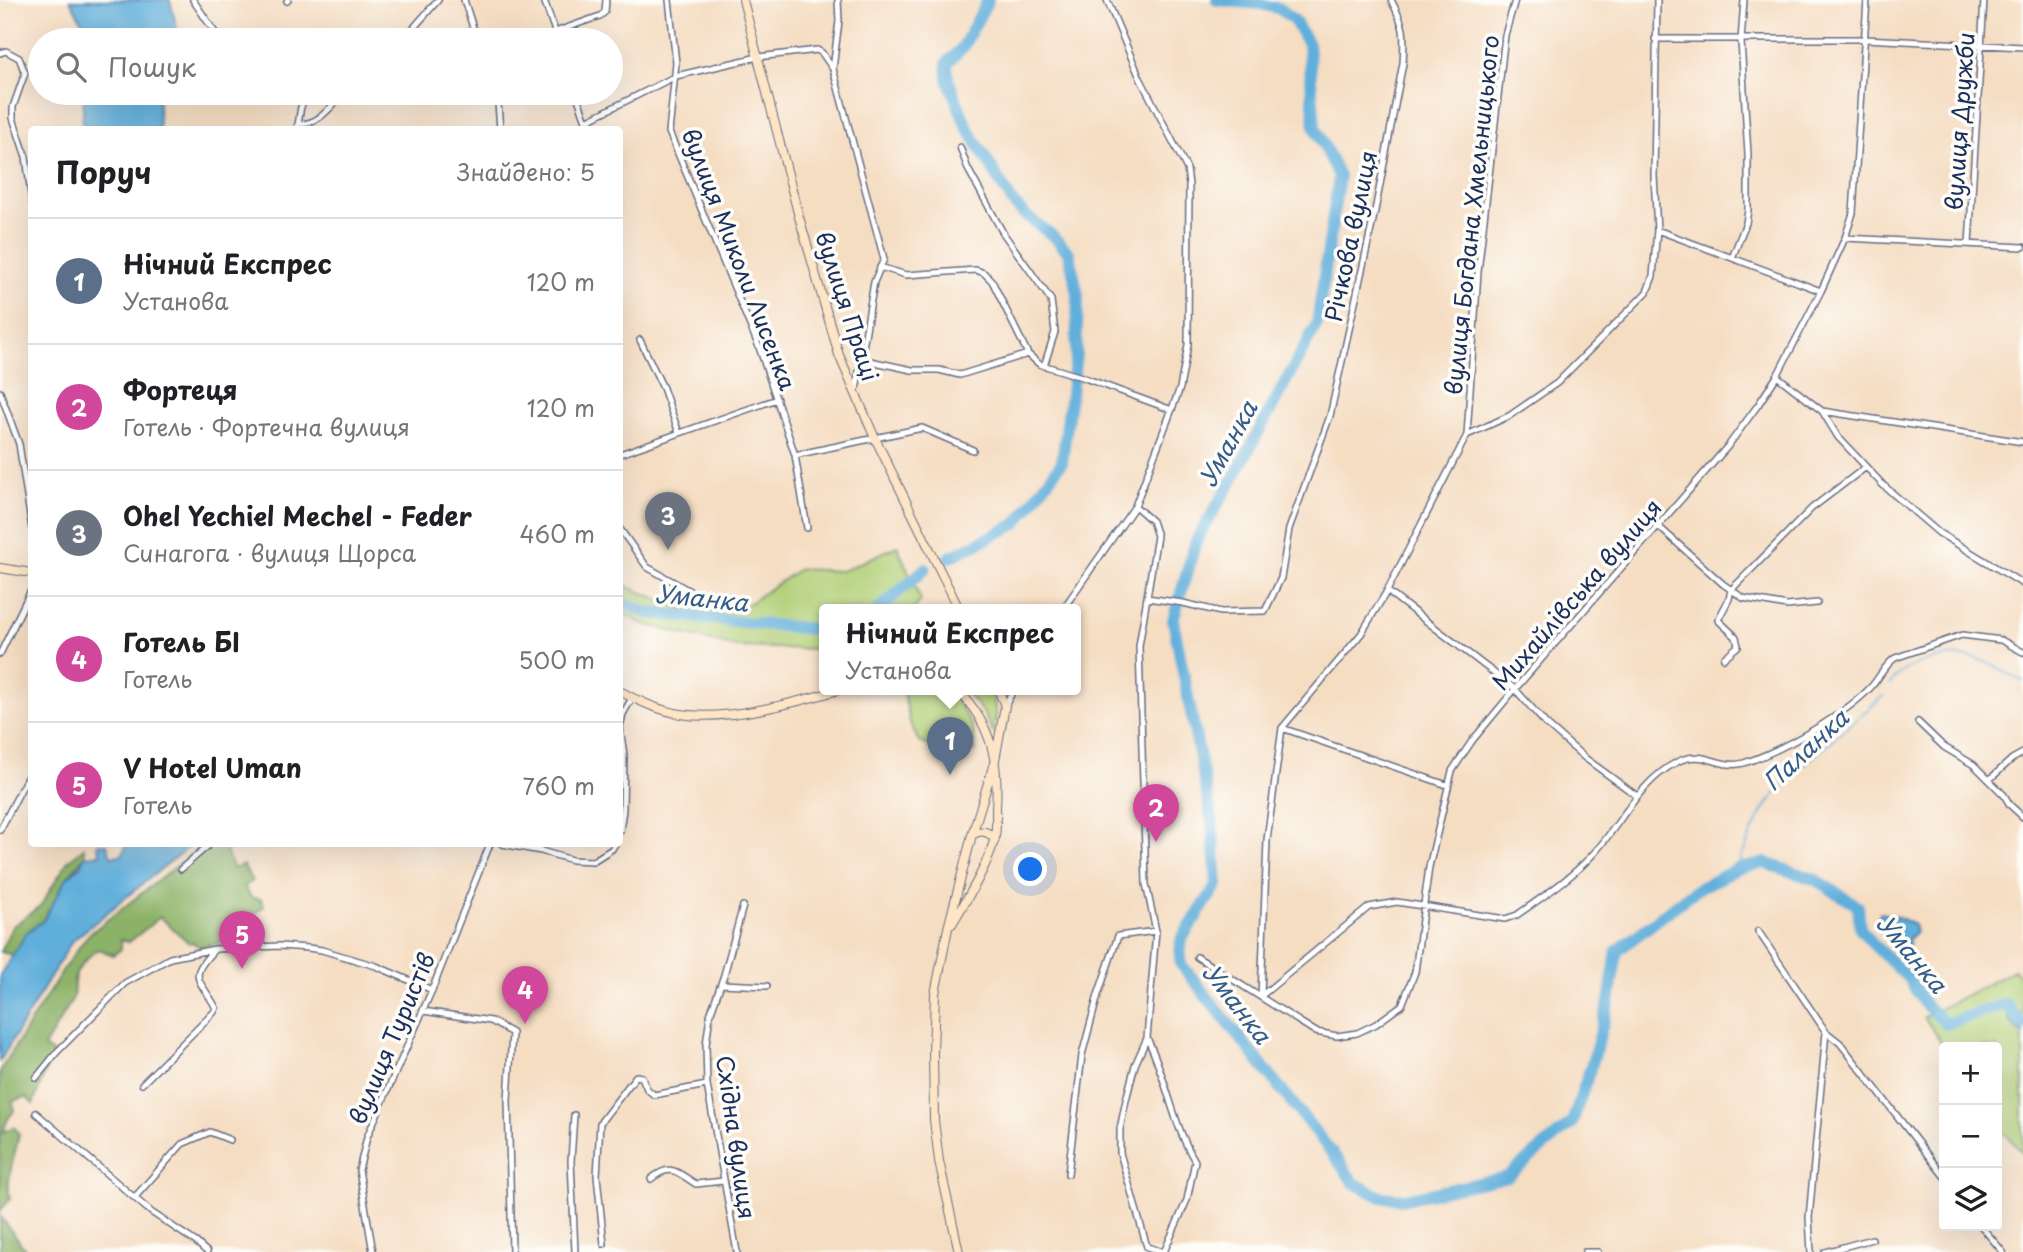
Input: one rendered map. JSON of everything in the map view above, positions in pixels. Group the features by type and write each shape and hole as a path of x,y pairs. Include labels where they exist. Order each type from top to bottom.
{"main road":[{"name":"вулиця Праці","path":"743,0 802,230 839,355 875,438 957,604"},
{"path":"0,568 28,572"},
{"path":"623,693 679,714 710,717 819,694"},
{"path":"947,934 979,877 995,839 998,784 995,760 988,734 975,708 963,695"},
{"path":"959,1252 939,1161 934,1120 935,994 972,835 995,760 1005,706 1000,695"},
{"path":"972,835 985,831 995,839"}],"street":[{"path":"193,0 211,28"},
{"path":"414,28 438,0"},
{"path":"464,0 473,28"},
{"path":"544,0 554,28"},
{"path":"566,28 600,16 605,12 606,0"},
{"name":"вулиця Миколи Лисенка","path":"669,0 676,76 669,132 759,346 795,455 807,528"},
{"path":"833,69 839,21 838,0"},
{"path":"1066,604 1135,506 1180,388 1188,345 1189,185 1186,169 1140,79 1107,0"},
{"name":"Річкова вулиця","path":"1147,598 1221,612 1265,611 1281,578 1289,529 1330,416 1375,211 1405,43 1402,20 1391,0"},
{"name":"вулиця Богдана Хмельницького","path":"1466,436 1478,272 1506,35 1515,0"},
{"path":"1261,996 1267,840 1282,728 1361,634 1387,591 1466,436 1509,416 1557,383 1647,292 1653,276 1657,230 1654,176 1657,0"},
{"path":"1732,258 1746,223 1748,210 1748,154 1741,41 1744,0"},
{"name":"Михайлівська вулиця","path":"1197,957 1316,1032 1337,1036 1357,1033 1376,1024 1402,1005 1415,972 1429,867 1447,785 1460,757 1515,688 1728,446 1777,376 1821,292 1845,238 1853,212 1867,0"},
{"name":"вулиця Дружби","path":"1969,244 1984,0"},
{"path":"1655,39 1865,39 2023,47"},
{"path":"623,102 676,76 758,57 817,50 822,53 833,69 884,259 874,282 855,394"},
{"path":"0,53 6,51 19,58 25,72 13,107 13,118 26,157 28,181"},
{"path":"297,126 298,109 301,105"},
{"path":"301,126 317,121 332,105"},
{"path":"498,105 500,126"},
{"path":"580,105 586,121 585,126"},
{"path":"586,121 618,105"},
{"path":"960,147 968,169 1003,233 1051,300 1055,332 1044,366"},
{"path":"1657,230 1821,292"},
{"path":"1845,238 2023,247"},
{"path":"880,267 906,275 976,270 984,273 992,281 1028,354 1039,364 1172,410"},
{"path":"639,340 663,388 679,433"},
{"path":"861,359 912,370 939,370 960,375 1028,354"},
{"path":"1777,376 1822,411 1838,437 1883,485 1939,533 2023,584"},
{"path":"0,392 19,444 28,503"},
{"path":"623,453 776,400"},
{"path":"1822,411 2023,442"},
{"path":"795,455 922,428 973,450"},
{"path":"1724,658 1738,646 1738,641 1718,620 1731,590 1812,508 1867,467"},
{"path":"1135,506 1152,521 1157,536 1139,646 1146,884 1156,932 1147,1038 1135,1065 1126,1100 1120,1129 1120,1153 1147,1247 1164,1252 1187,1200 1195,1161 1182,1140 1159,1063 1147,1038"},
{"path":"1658,526 1743,598 1787,606 1817,603"},
{"path":"623,534 648,567 711,603"},
{"path":"1387,591 1515,688 1546,724 1585,758 1637,796"},
{"path":"0,654 28,596"},
{"path":"1261,996 1369,907 1397,902 1505,919 1517,915 1574,873 1594,853 1637,796 1653,780 1678,762 1696,755 1731,765 1741,764 1809,733 1872,686 1887,664 1895,658 1962,635 2001,640 2023,652"},
{"path":"1005,706 1011,695"},
{"path":"623,713 632,698"},
{"path":"1918,722 1944,747 1974,765 2023,817"},
{"path":"1282,728 1447,785"},
{"path":"623,748 623,810"},
{"path":"1989,780 2012,759 2023,753"},
{"path":"0,830 28,775"},
{"path":"0,806 9,811"},
{"path":"181,869 207,847"},
{"name":"вулиця Туристів","path":"373,1252 359,1170 368,1137 432,990 489,847"},
{"path":"519,847 572,860 593,861 613,847"},
{"name":"Східна вулиця","path":"737,1252 707,1085 706,1034 743,906"},
{"path":"1758,931 1826,1032 1840,1043 1939,1170"},
{"path":"1068,1174 1082,1055 1118,936 1156,932"},
{"path":"36,1078 57,1052 125,984 170,958 215,949 280,946 322,950 376,966 432,990"},
{"path":"142,1084 214,1012 216,1008 200,986 198,978 199,969 215,949"},
{"path":"721,984 767,986"},
{"path":"423,1011 491,1021 512,1033 508,1100 512,1252"},
{"path":"1811,1252 1809,1218 1826,1032"},
{"path":"604,1244 597,1176 600,1123 636,1076 642,1077 647,1089 654,1095 707,1085"},
{"path":"36,1113 151,1212 207,1252"},
{"path":"574,1115 571,1161 575,1252"},
{"path":"135,1197 182,1144 210,1132 230,1140"},
{"path":"651,1179 670,1169 676,1170 696,1184 723,1181"},
{"path":"1985,1231 2003,1252"},
{"path":"1825,1252 1872,1239"},
{"path":"1586,1252 1598,1252"}],"green space":[{"path":"897,546 921,600 918,604 819,604 819,649 737,647 643,624 623,614 623,585 686,610 711,603 739,610 799,569 842,571"},
{"path":"904,695 954,695 973,728 975,751 930,746 919,742 910,723"},
{"path":"969,695 993,695 996,715 993,733 984,714"},
{"path":"201,847 231,847 226,851 233,869 243,865 252,881 244,887 252,898 261,899 264,906 255,914 244,913 236,929 227,930 227,942 199,947 193,942 189,943 160,917 129,942 121,939 121,949 113,955 99,949 83,963 75,977 72,1000 44,1047 55,1055 49,1062 33,1104 26,1097 13,1101 14,1111 3,1132 14,1127 19,1133 10,1174 10,1199 0,1211 0,1071 64,968 88,935"},
{"path":"84,848 85,856 66,879 43,921 28,931 14,955 0,952 12,927 41,905 68,861"},
{"path":"2014,970 2023,980 2023,1154 2002,1130 2002,1042 1941,1042 1924,1017"},
{"path":"0,1216 27,1252 0,1252"}],"water":[{"path":"70,0 170,0 177,28 85,28"},
{"path":"83,105 158,105 159,126 82,126"},
{"path":"98,847 108,847 111,856 122,855 126,847 188,847 72,941 0,1061 0,975 28,931 43,921 66,879 80,866 85,856 100,854"},
{"path":"1880,913 1896,916 1914,925 1916,932 1908,939 1906,948 1899,949 1884,935 1876,922"},
{"path":"2013,1011 2023,1021 2023,1035 2008,1020"}],"waterway":[{"name":"Уманка","path":"950,557 1016,524 1062,462 1076,355 1078,295 1069,253 1013,203 967,127 948,79 947,63 963,47 988,0"},
{"name":"Уманка","path":"1217,0 1261,4 1280,9 1294,20 1308,44 1315,127 1339,176 1317,324 1233,479 1196,541 1173,620 1212,820 1217,885 1181,940 1180,963 1354,1183 1381,1197 1405,1199 1507,1177 1572,1123 1609,1002 1617,951 1696,890 1737,869 1765,863 1814,879 1858,906 1860,928 1909,979 1924,1003 1946,1024 2005,1004 2023,1025"},
{"name":"Уманка","path":"885,604 925,569"},
{"name":"Уманка","path":"623,603 648,613 819,630"},
{"name":"Паланка","path":"1890,684 1908,668 1946,657 1983,661 2023,681"},
{"name":"Паланка","path":"1737,869 1757,822 1773,797 1813,757 1884,695"}],"place":[{"name":"Ohel Yechiel Mechel - Feder","path":"668,550"},
{"name":"Нічний Експрес","path":"950,775"},
{"name":"Фортеця","path":"1156,842"},
{"name":"V Hotel Uman","path":"242,969"},
{"name":"Готель БІ","path":"525,1024"}]}
